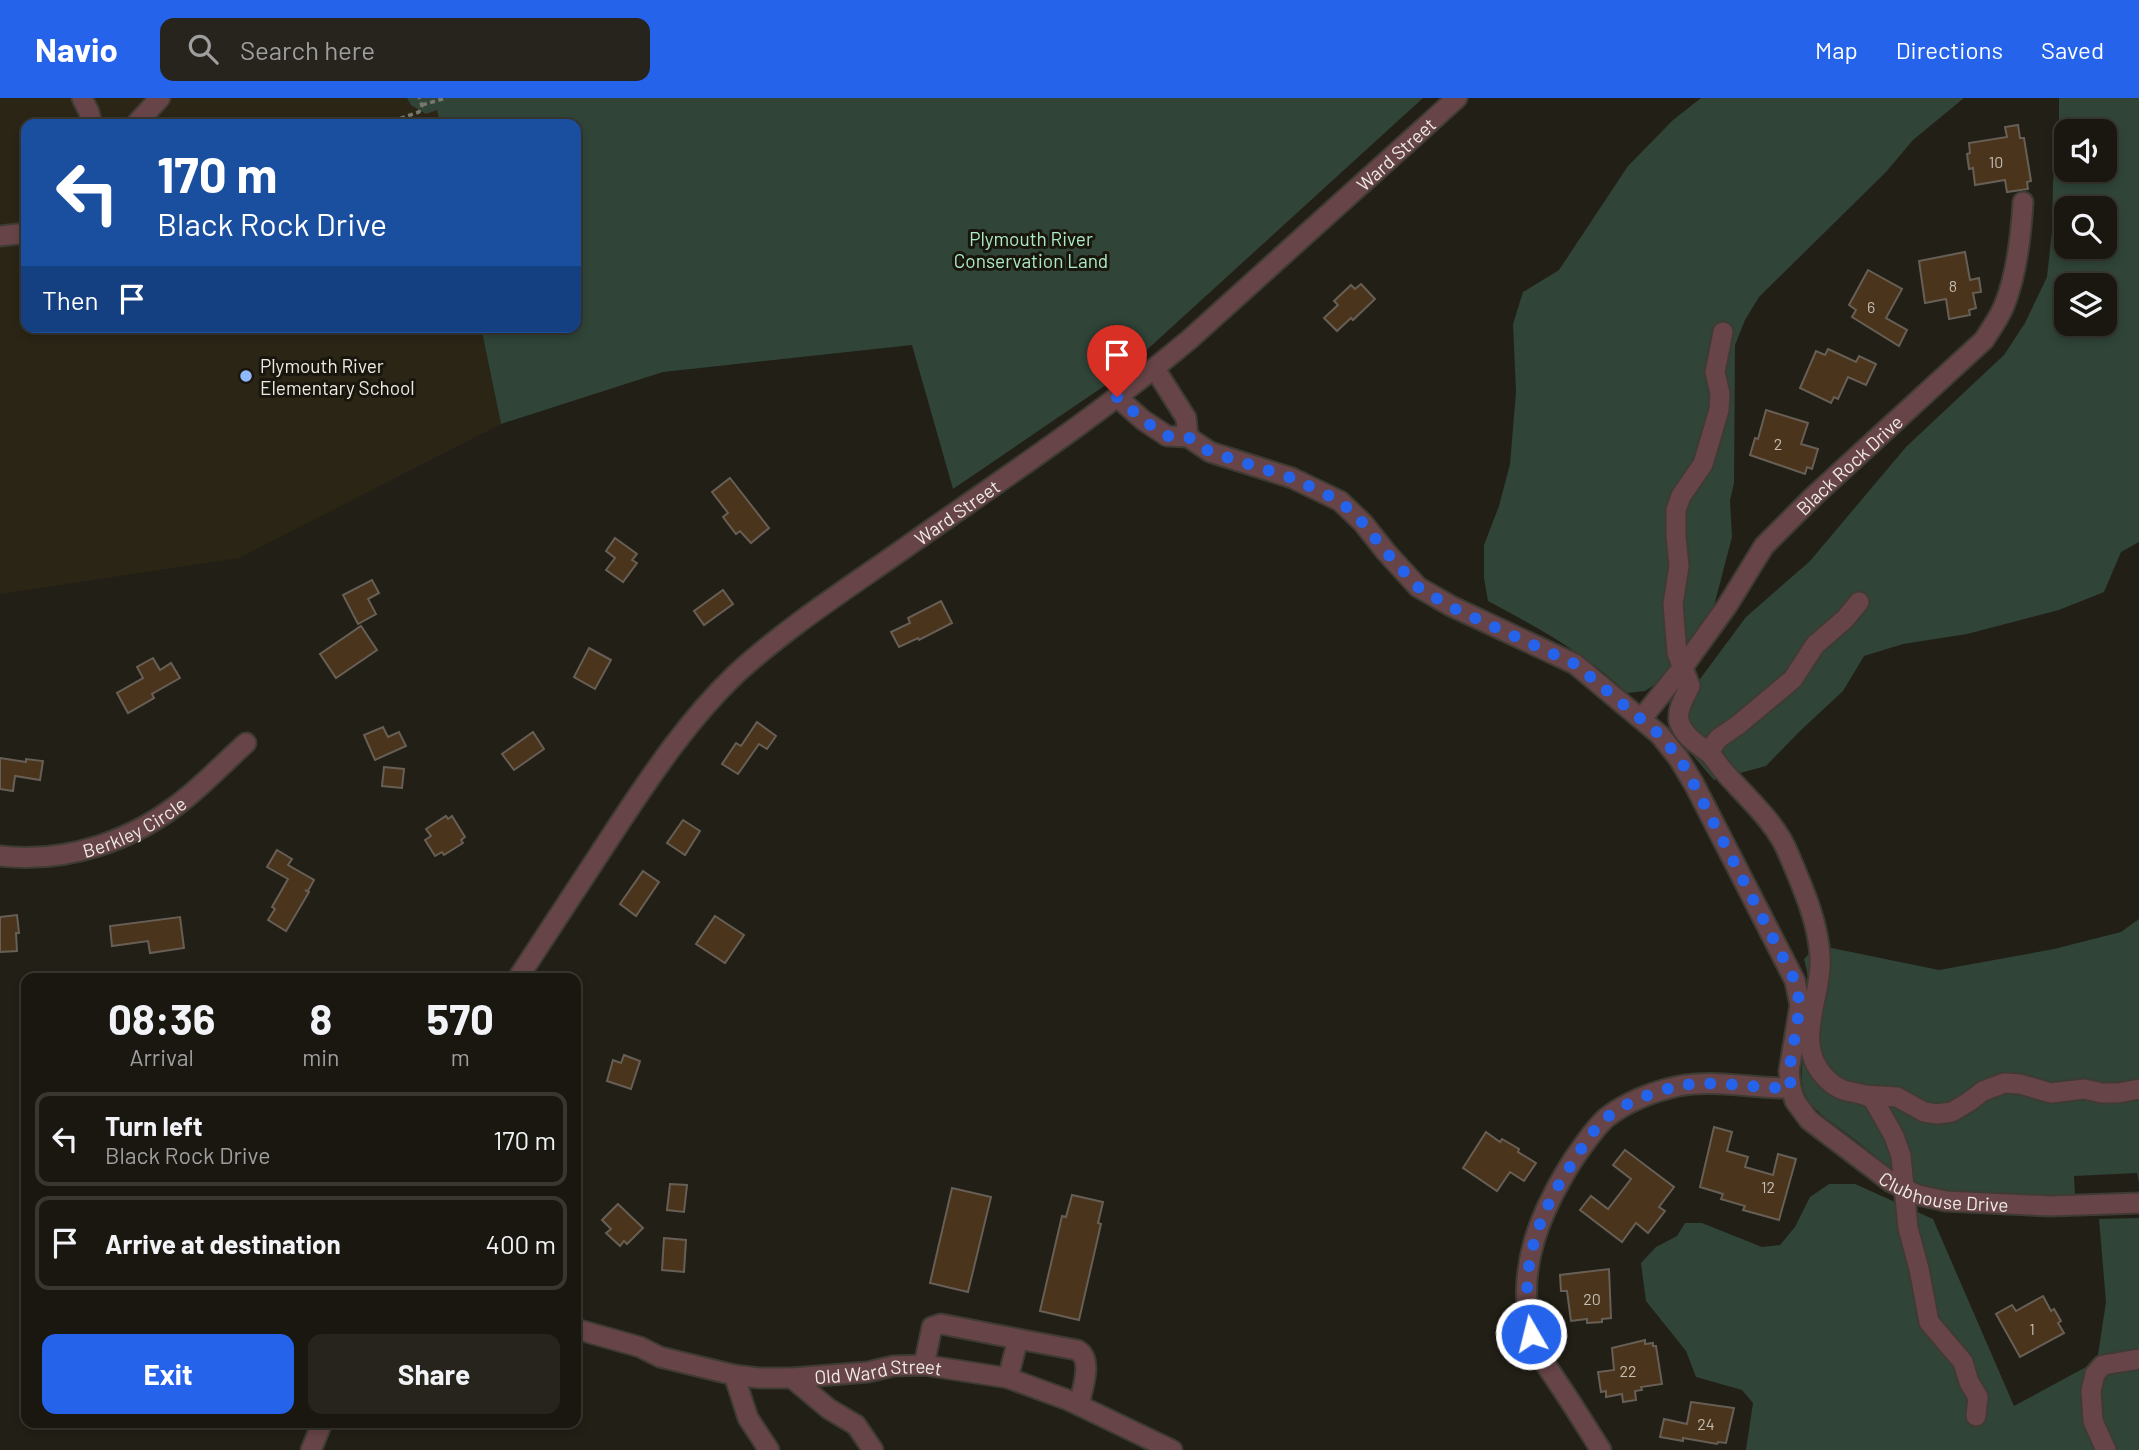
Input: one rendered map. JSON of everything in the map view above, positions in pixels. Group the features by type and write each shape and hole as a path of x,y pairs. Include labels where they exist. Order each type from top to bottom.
{"street":[{"path":"82,98 91,119"},
{"path":"141,119 160,98"},
{"name":"Ward Street","path":"521,973 663,758 734,676 771,643 1155,369 1191,340 1457,98"},
{"name":"Black Rock Drive","path":"1642,718 1727,606 1765,546 1814,496 1984,340 2003,307 2014,273 2022,228 2023,202"},
{"path":"0,236 21,234"},
{"path":"1723,332 1715,372 1720,394 1719,410 1703,464 1681,496 1676,510 1679,566 1673,604 1676,653 1690,686 1679,710 1680,724 1689,737 1712,756 1783,839 1803,888 1821,956 1809,1033 1811,1050 1818,1067 1830,1083 1846,1092 1868,1096 1878,1104 1894,1136 1901,1156 1908,1228 1929,1322 1963,1362 1969,1382 1978,1397 1976,1416"},
{"path":"1155,369 1186,418 1188,437"},
{"path":"1117,397 1143,420 1167,436 1188,437 1210,452 1292,478 1340,501 1363,523 1418,587 1451,607 1575,664 1642,718 1679,758 1695,784 1795,981 1800,1005 1789,1071 1791,1088 1765,1089 1707,1084 1680,1086 1628,1104 1606,1119 1586,1141 1555,1188 1537,1230 1529,1257 1526,1288 1531,1334 1541,1359 1601,1450"},
{"path":"1712,756 1711,748 1719,738 1793,679 1815,645 1845,619 1859,602"},
{"name":"Berkley Circle","path":"0,856 66,855 94,849 126,835 184,799 246,743"},
{"path":"1863,1095 1897,1097 1924,1112 1937,1114 1952,1112 1983,1091 2004,1083 2020,1084 2051,1093 2084,1089 2118,1093 2139,1088"},
{"name":"Clubhouse Drive","path":"1791,1088 1796,1101 1809,1119 1881,1174 1918,1195 1945,1202 2050,1206 2139,1203"},
{"path":"924,1365 932,1328 941,1324 1077,1350 1083,1353 1086,1362 1079,1405"},
{"name":"Old Ward Street","path":"581,1330 640,1347 660,1357 734,1375 759,1378 869,1372 893,1366 924,1365 1008,1378 1079,1405 1172,1450"},
{"path":"1008,1378 1018,1339"},
{"path":"2106,1450 2093,1421 2091,1391 2095,1374 2104,1364 2139,1359"},
{"path":"734,1375 748,1418 769,1450"},
{"path":"792,1378 829,1409 856,1425 873,1450"},
{"path":"311,1450 320,1428"}],"path":[{"path":"419,98 422,105"},
{"path":"397,119 419,111 422,105 446,98"}],"shaded area":[{"name":"Plymouth River Elementary School","path":"0,98 435,98 439,119 21,119 21,333 482,333 501,424 239,558 0,594"}],"green space":[{"name":"Plymouth River Conservation Land","path":"407,98 1423,98 1116,378 953,489 912,345 663,372 501,424 482,333 581,333 581,119 439,119 437,110 426,114 411,105"},
{"path":"1701,98 1964,98 1913,140 1886,172 1759,297 1745,320 1735,345 1734,483 1730,500 1732,537 1714,606 1657,683 1645,691 1627,693 1577,653 1488,601 1484,578 1484,545 1499,506 1510,464 1516,392 1513,324 1523,292 1559,270 1628,166 1673,120"},
{"path":"2059,98 2139,98 2139,542 2121,552 2104,592 2059,610 1967,634 1903,644 1864,656 1843,691 1766,766 1714,780 1670,729 1669,714 1697,683 1746,617 1810,561 1906,447 2004,355 2025,323 2047,277 2054,172 2054,182 2117,182 2117,119 2059,119"},
{"path":"2139,919 2139,1184 2137,1173 2074,1176 2075,1195 1994,1197 1932,1189 1915,1183 1890,1167 1824,1117 1807,1099 1802,1077 1809,1005 1804,959 1817,945 1939,970 2054,949 2121,932"},
{"path":"1829,1184 1855,1184 1933,1219 2014,1406 2097,1361 2106,1302 2099,1219 2139,1218 2139,1450 1746,1450 1753,1403 1742,1390 1696,1377 1686,1351 1646,1301 1641,1263 1656,1247 1677,1236 1685,1223 1702,1223 1762,1247 1780,1245 1795,1227 1810,1197"}],"building":[{"path":"2018,125 2020,138 2024,138 2031,181 2027,182 2028,189 2007,192 2005,180 1975,185 1973,168 1969,169 1969,143 2007,137 2005,127"},
{"path":"1965,252 1970,280 1979,278 1981,292 1973,293 1976,308 1969,310 1970,315 1949,319 1946,299 1925,303 1919,261"},
{"path":"1868,270 1902,289 1886,318 1907,330 1899,346 1852,317 1856,310 1849,305"},
{"path":"1361,284 1375,299 1337,331 1324,318 1338,305 1334,301 1351,285 1355,289"},
{"path":"1828,349 1856,362 1859,356 1876,364 1866,385 1848,377 1838,399 1834,397 1831,403 1800,388 1816,351 1825,355"},
{"path":"1766,410 1808,423 1801,444 1818,449 1812,469 1807,467 1805,474 1750,455 1755,438 1758,439"},
{"path":"730,478 769,528 751,543 740,531 736,534 723,517 728,513 712,492"},
{"path":"615,538 637,554 632,560 637,563 623,582 606,570 615,558 606,551"},
{"path":"372,580 379,593 368,599 376,614 358,624 343,595"},
{"path":"723,590 733,604 704,625 694,611"},
{"path":"941,601 952,623 899,647 891,632 910,623 908,618"},
{"path":"361,626 377,650 336,678 320,654"},
{"path":"589,648 611,660 595,689 574,677"},
{"path":"153,658 160,670 171,663 180,678 152,694 154,698 128,713 117,693 143,678 137,667"},
{"path":"757,722 776,736 767,749 759,744 738,774 722,764 736,743 741,746"},
{"path":"383,727 388,737 399,732 406,746 375,760 364,735"},
{"path":"533,732 544,749 514,770 502,754"},
{"path":"0,758 26,762 26,759 43,761 40,780 15,776 13,791 0,789"},
{"path":"384,767 404,769 402,788 382,786"},
{"path":"446,816 448,819 452,816 465,837 461,840 463,843 444,855 442,852 435,856 425,840 431,836 426,829"},
{"path":"683,820 700,831 685,855 667,843"},
{"path":"277,850 292,859 288,865 314,880 308,891 305,890 309,892 286,931 268,920 275,909 272,907 288,879 267,867"},
{"path":"643,871 659,882 636,916 620,904"},
{"path":"17,915 17,951 0,952 0,917"},
{"path":"715,916 744,935 725,963 696,944"},
{"path":"180,917 184,948 150,953 148,941 112,946 110,926"},
{"path":"624,1055 640,1061 631,1089 607,1081 613,1060 621,1063"},
{"path":"1714,1127 1732,1132 1727,1151 1748,1157 1745,1167 1773,1175 1778,1154 1796,1159 1779,1220 1743,1210 1745,1206 1721,1199 1723,1194 1700,1187"},
{"path":"1486,1132 1500,1142 1502,1139 1519,1149 1518,1152 1536,1163 1524,1181 1510,1172 1497,1191 1463,1168"},
{"path":"1625,1150 1674,1187 1659,1207 1665,1211 1648,1233 1636,1223 1622,1242 1580,1210 1591,1196 1608,1209 1631,1179 1613,1165"},
{"path":"670,1184 687,1185 684,1212 667,1210"},
{"path":"952,1188 991,1197 968,1292 930,1283"},
{"path":"1072,1195 1103,1202 1098,1223 1101,1224 1079,1320 1040,1311 1062,1216 1066,1217"},
{"path":"618,1204 643,1228 627,1244 624,1241 620,1246 606,1233 611,1229 602,1220"},
{"path":"664,1238 686,1240 684,1272 662,1270"},
{"path":"1609,1269 1611,1318 1602,1319 1602,1322 1587,1323 1587,1319 1571,1321 1567,1291 1561,1291 1560,1275"},
{"path":"2043,1296 2051,1311 2054,1309 2061,1321 2058,1323 2064,1333 2020,1357 1996,1314 2012,1305 2016,1311"},
{"path":"1645,1340 1645,1344 1653,1343 1653,1346 1656,1346 1662,1384 1641,1387 1642,1390 1635,1391 1636,1400 1623,1402 1622,1394 1606,1397 1606,1391 1601,1392 1598,1372 1614,1370 1612,1348"},
{"path":"1691,1402 1734,1408 1726,1443 1660,1437 1664,1419 1687,1424"}],"place":[{"name":"Plymouth River Elementary School","path":"246,376"}],"route":[{"path":"1117,397 1143,420 1167,436 1188,437 1210,452 1292,478 1340,501 1363,523 1418,587 1451,607 1575,664 1642,718 1679,758 1695,784 1795,981 1800,1005 1789,1071 1791,1088 1765,1089 1707,1084 1680,1086 1628,1104 1606,1119 1586,1141 1555,1188 1529,1257 1526,1288 1531,1334"}]}
